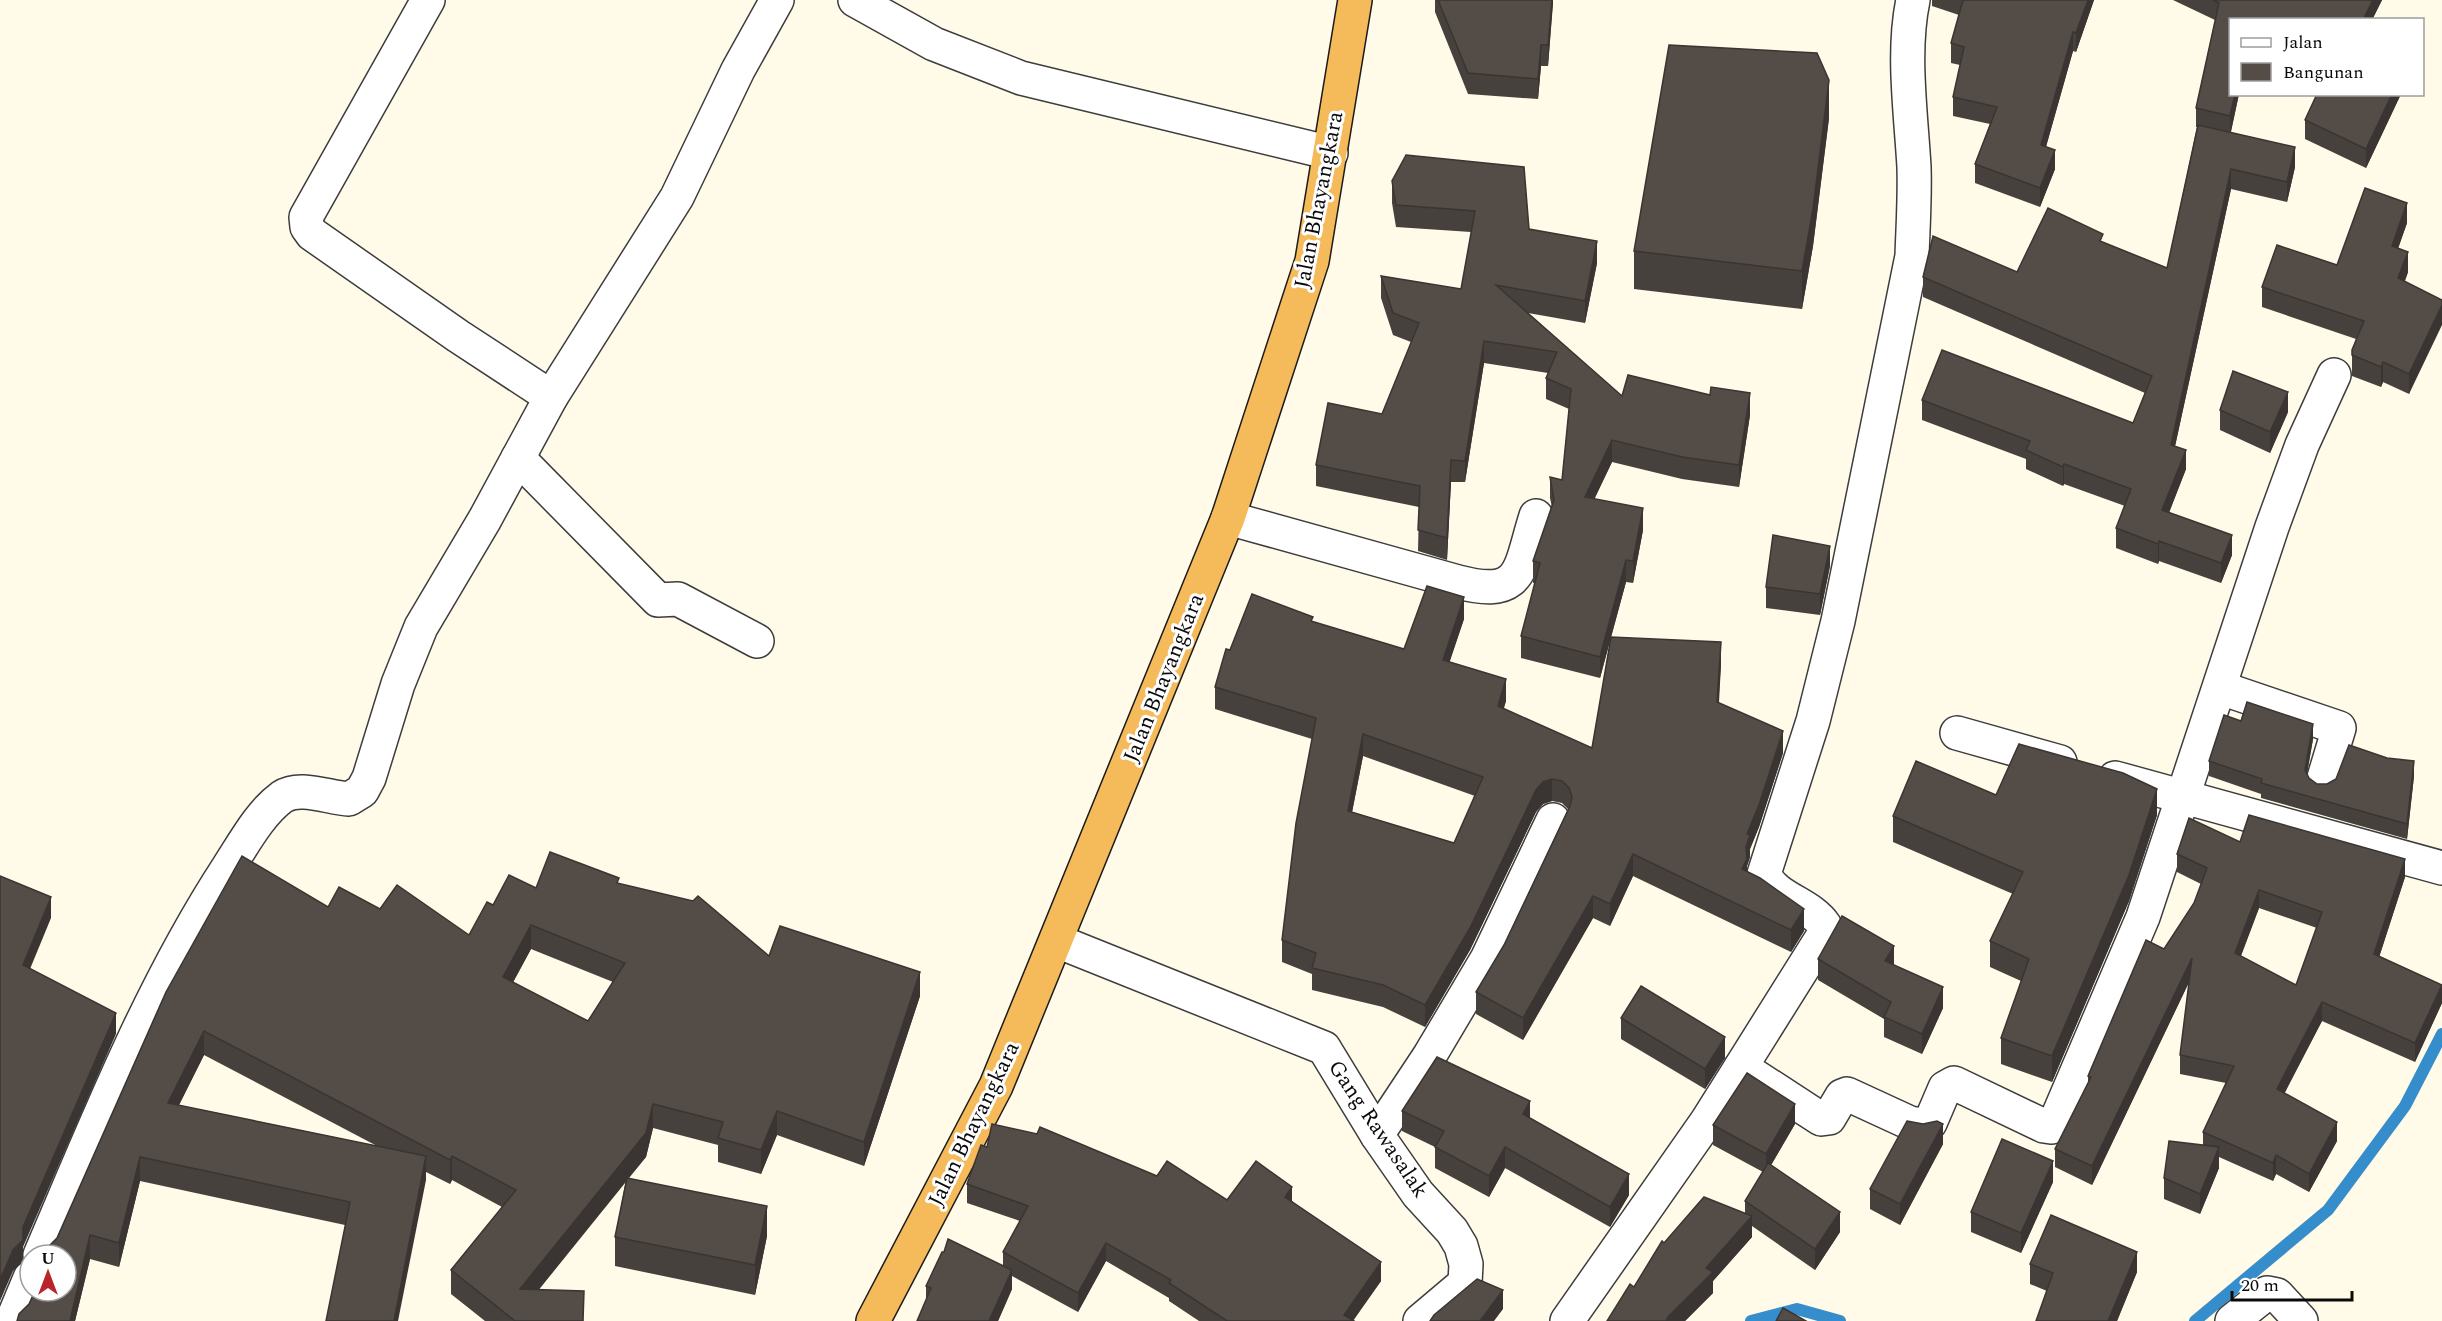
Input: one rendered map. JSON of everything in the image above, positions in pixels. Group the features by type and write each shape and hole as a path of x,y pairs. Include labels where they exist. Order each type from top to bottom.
{"highway":[{"name":"Jalan Bhayangkara","path":"873,1321 996,1086 1228,518 1312,261 1332,153 1354,0"}],"street":[{"path":"428,0 306,217 307,226 312,234 449,330 551,397"},
{"path":"45,1243 123,1060 197,915 249,836 283,796 298,791 349,799 362,791 369,778 398,684 421,627 551,397 676,197 738,70 777,0"},
{"path":"855,0 934,44 1021,78 1332,153"},
{"path":"1567,1321 1707,1121 1822,936 1825,926 1819,916 1768,884 1764,874 1813,721 1838,621 1912,256 1914,205 1909,82 1910,14 1913,0"},
{"path":"1741,1067 1821,1119 1829,1118 1842,1096 1847,1094 1910,1123 1926,1126 1930,1123 1946,1088 1954,1083 2044,1126 2051,1127 2058,1119 2143,917 2221,688 2272,527 2302,446 2334,375"},
{"path":"518,458 658,600 678,599 757,641"},
{"path":"1228,518 1468,584 1492,588 1505,586 1519,571 1536,516"},
{"path":"2221,688 2339,728 2323,782"},
{"path":"1957,733 2437,867"},
{"path":"1377,1135 1430,1055 1487,959 1553,820"},
{"name":"Gang Rawasalak","path":"1057,941 1324,1048 1377,1135 1418,1194 1452,1231 1461,1246 1466,1264 1465,1283 1420,1321"},
{"path":"2232,1321 2267,1293 2277,1295 2301,1321"},
{"path":"12,1321 20,1303"}],"building":[{"path":"1438,0 1552,0 1548,45 1541,45 1538,79 1468,73"},
{"path":"1963,0 2088,0 2076,33 2073,32 2041,145 2055,150 2040,188 1975,164 1997,107 1953,97 1964,47 1951,43"},
{"path":"2213,0 2373,0 2364,18 2229,18 2229,96 2235,96 2230,116 2196,108 2219,3"},
{"path":"1669,45 1817,53 1829,80 1813,209 1802,271 1634,251"},
{"path":"2316,96 2391,96 2366,149 2305,120"},
{"path":"2198,125 2295,147 2287,182 2231,169 2171,445 2186,450 2162,510 2232,535 2221,563 2159,541 2158,544 2116,528 2131,489 2064,464 2063,467 2026,450 2030,441 1922,400 1942,350 2133,423 2152,376 1923,277 1933,236 2017,272 2048,208 2103,234 2100,241 2167,268"},
{"path":"1406,155 1524,167 1529,229 1597,241 1585,301 1496,285 1622,396 1628,375 1710,395 1711,387 1750,393 1739,465 1682,457 1612,440 1585,497 1643,508 1633,561 1626,560 1600,657 1521,636 1540,563 1533,561 1554,500 1550,477 1562,480 1571,389 1546,378 1557,352 1484,341 1465,461 1451,460 1447,538 1418,530 1420,486 1316,465 1328,403 1382,414 1419,323 1393,313 1381,276 1461,289 1475,211 1396,205 1392,181"},
{"path":"2365,188 2407,203 2392,246 2408,252 2398,278 2442,300 2442,305 2409,374 2383,362 2381,367 2352,355 2364,321 2262,287 2277,245 2337,265"},
{"path":"2233,371 2288,392 2270,432 2220,410"},
{"path":"1773,535 1830,546 1820,594 1766,587"},
{"path":"1427,586 1464,597 1443,660 1506,679 1498,706 1592,748 1611,637 1721,642 1717,702 1783,731 1747,834 1750,835 1746,847 1747,859 1742,869 1760,878 1804,909 1791,930 1633,854 1610,904 1593,896 1523,1018 1476,992 1504,945 1570,806 1572,797 1569,788 1562,781 1552,779 1543,782 1536,790 1470,928 1425,1005 1383,985 1312,968 1316,953 1282,940 1296,823 1316,718 1215,687 1226,649 1230,650 1252,594 1313,617 1311,621 1404,649","holes":["1363,734 1483,777 1454,843 1348,811"]},
{"path":"2247,702 2313,724 2305,770 2309,778 2317,784 2327,784 2336,779 2349,745 2387,758 2414,761 2407,824 2261,783 2262,779 2209,761 2224,715 2241,721"},
{"path":"2019,744 2123,773 2157,789 2129,875 2052,1056 2001,1038 2029,959 1990,941 2023,872 1893,816 1916,761 1996,795"},
{"path":"2249,815 2405,859 2374,954 2442,985 2415,1043 2322,1002 2277,1089 2337,1122 2309,1174 2276,1155 2273,1163 2203,1132 2234,1066 2180,1055 2192,958 2092,1166 2055,1149 2091,1077 2088,1076 2146,940 2164,949 2194,903 2207,868 2177,854 2189,818 2240,842","holes":["2259,890 2322,912 2296,985 2235,953"]},
{"path":"550,852 619,878 617,883 693,901 698,896 769,956 780,926 920,972 864,1142 777,1111 761,1150 718,1138 723,1122 653,1104 646,1133 520,1289 584,1291 583,1321 515,1321 451,1270 516,1190 452,1156 450,1160 204,1031 168,1103 426,1156 394,1321 326,1321 350,1202 140,1157 119,1243 90,1235 78,1287 78,1243 52,1243 57,1238 166,992 242,856 328,907 339,887 380,909 397,885 469,935 487,902 493,905 509,875 536,888","holes":["531,925 625,963 588,1021 503,977"]},
{"path":"0,876 51,897 23,965 116,1013 23,1227 23,1240 13,1250 0,1280"},
{"path":"1842,916 1894,946 1885,961 1943,987 1922,1034 1884,1017 1891,1002 1818,959"},
{"path":"1641,986 1725,1037 1705,1069 1621,1018"},
{"path":"1437,1057 1530,1101 1523,1114 1629,1174 1610,1207 1505,1147 1489,1176 1435,1147 1444,1131 1402,1111"},
{"path":"1747,1073 1795,1104 1766,1154 1713,1125"},
{"path":"1907,1121 1923,1124 1937,1121 1943,1124 1900,1204 1870,1189"},
{"path":"992,1124 1037,1134 1040,1127 1157,1176 1167,1161 1227,1200 1256,1161 1292,1187 1285,1197 1381,1262 1344,1315 1354,1321 1227,1321 1169,1283 1171,1280 1106,1243 1078,1293 1003,1252 1028,1206 967,1184 981,1145 987,1147"},
{"path":"2002,1139 2053,1161 2021,1233 1971,1212"},
{"path":"2169,1141 2219,1147 2200,1194 2164,1178"},
{"path":"1768,1163 1840,1212 1815,1249 1745,1201"},
{"path":"627,1178 767,1206 755,1265 615,1237"},
{"path":"1704,1197 1752,1216 1706,1268 1713,1272 1666,1321 1607,1321 1630,1284 1634,1287 1662,1241 1664,1243"},
{"path":"2051,1215 2137,1252 2108,1321 2036,1321 2053,1273 2030,1264"},
{"path":"948,1239 1012,1270 989,1321 917,1321 931,1288 926,1286 944,1252"},
{"path":"1477,1279 1503,1290 1480,1321 1430,1321 1434,1315"},
{"path":"74,1303 70,1321 17,1321 19,1314 29,1304"},
{"path":"1783,1308 1806,1321 1776,1321"}],"waterway":[{"path":"2195,1321 2328,1210 2405,1106 2442,1034"},
{"path":"1751,1321 1797,1309 1840,1321"}]}
